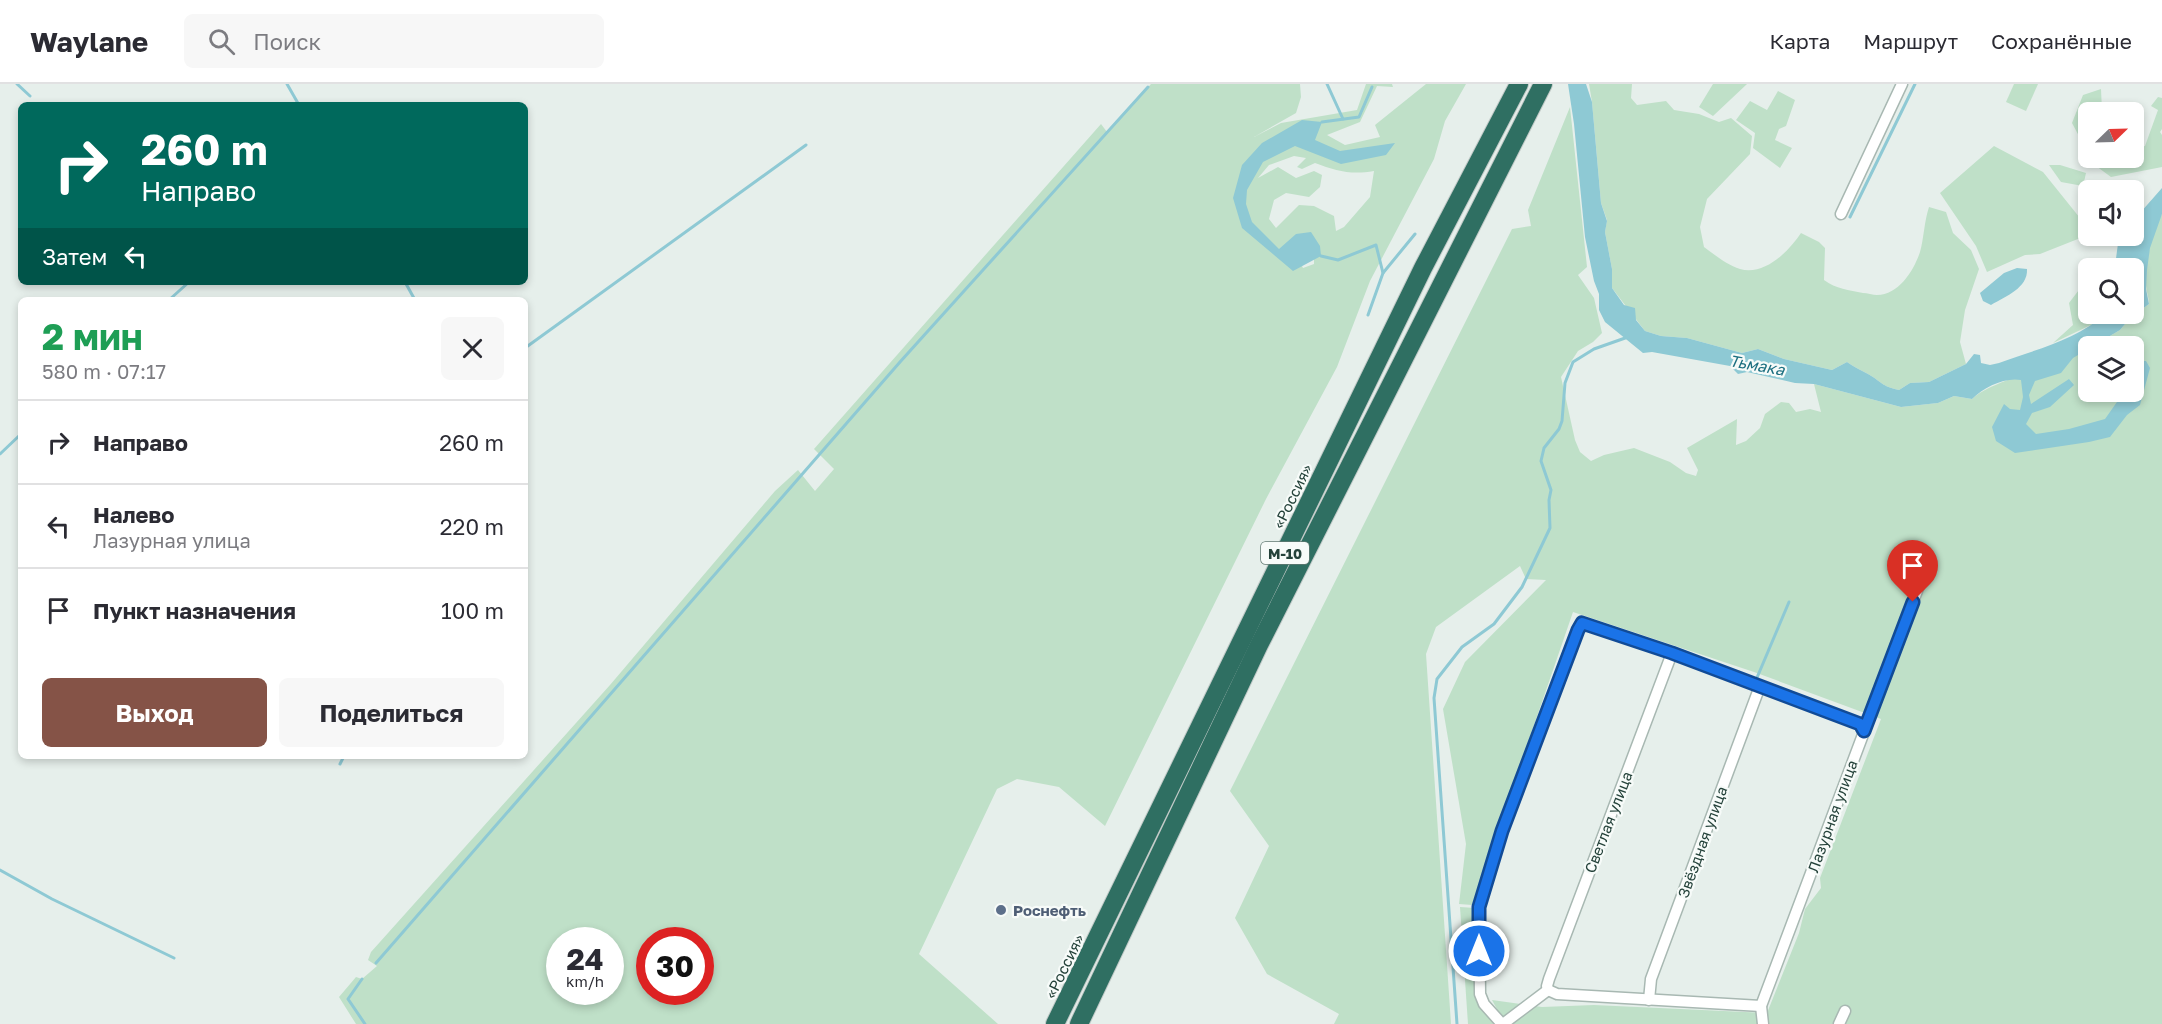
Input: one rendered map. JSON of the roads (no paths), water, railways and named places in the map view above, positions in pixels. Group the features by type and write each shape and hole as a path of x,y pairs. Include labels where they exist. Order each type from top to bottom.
{"highway":[{"name":"«Россия»","path":"1055,1024 1423,268 1520,84"},
{"name":"М-10","path":"1078,1024 1264,635 1541,87"}],"street":[{"path":"1841,214 1902,84"},
{"name":"Лазурная улица","path":"1761,1006 1929,559"},
{"path":"1763,1024 1761,1006 1557,994 1548,990 1502,1024 1484,1004 1480,994 1479,907 1514,800 1582,623 1672,653 1860,724 1864,731"},
{"name":"Светлая улица","path":"1548,990 1549,979 1672,653"},
{"name":"Звёздная улица","path":"1649,1000 1651,979 1760,686"},
{"path":"1839,1024 1845,1011"}],"water":[{"name":"Тьмака","path":"1568,84 1586,84 1592,102 1601,203 1607,221 1605,232 1612,269 1612,288 1624,305 1635,308 1636,320 1645,331 1661,336 1687,338 1742,353 1758,349 1784,359 1832,370 1847,362 1885,385 1899,390 1910,383 1929,382 1966,364 1974,354 1980,355 1981,363 1990,365 2041,349 2068,338 2092,324 2125,324 2110,336 2078,336 2078,355 2061,373 2035,381 2029,395 2031,404 2069,379 2074,385 2050,407 2032,413 2026,424 2036,434 2069,429 2105,419 2117,402 2141,402 2140,405 2127,415 2110,437 2015,453 1996,441 1992,427 2004,404 2010,409 2020,410 2023,397 2021,380 2008,380 1995,384 1972,399 1954,396 1938,403 1901,407 1814,384 1795,383 1747,372 1738,374 1730,366 1652,352 1643,353 1605,322 1599,310 1599,294 1585,237"},
{"path":"1302,120 1322,122 1315,140 1340,151 1395,143 1386,155 1341,164 1295,146 1263,162 1247,190 1246,204 1252,222 1279,249 1296,234 1311,232 1320,246 1321,256 1293,271 1242,228 1233,198 1242,165 1262,143"},
{"path":"2162,188 2162,214 2150,248 2147,270 2146,289 2149,304 2144,308 2144,258 2116,258 2118,246 2144,246 2144,208"},
{"path":"2017,268 2027,269 2020,286 1991,305 1983,301 1980,293 2004,273"},
{"path":"2144,361 2150,368 2144,390"}],"waterway":[{"path":"17,84 30,96"},
{"path":"287,84 297,102"},
{"path":"1327,84 1343,119"},
{"path":"1850,217 1915,84"},
{"path":"376,963 900,362 1148,87"},
{"path":"1322,122 1359,117 1372,87"},
{"path":"528,346 806,145"},
{"path":"1368,315 1383,273 1415,234"},
{"path":"1321,256 1338,260 1376,245 1383,273"},
{"path":"172,297 186,285"},
{"path":"407,285 413,297"},
{"path":"1457,1024 1434,698 1437,679 1462,647 1494,624 1522,587 1550,528 1551,490 1541,461 1544,448 1559,429 1562,421 1565,383 1573,362 1594,349 1628,337"},
{"path":"0,454 18,437"},
{"path":"1756,680 1789,602"},
{"path":"1683,651 1694,656"},
{"path":"340,764 342,759"},
{"path":"0,870 52,899 174,958"},
{"path":"362,979 348,999 365,1024"}],"place":[{"name":"Роснефть","path":"1001,910"}]}
